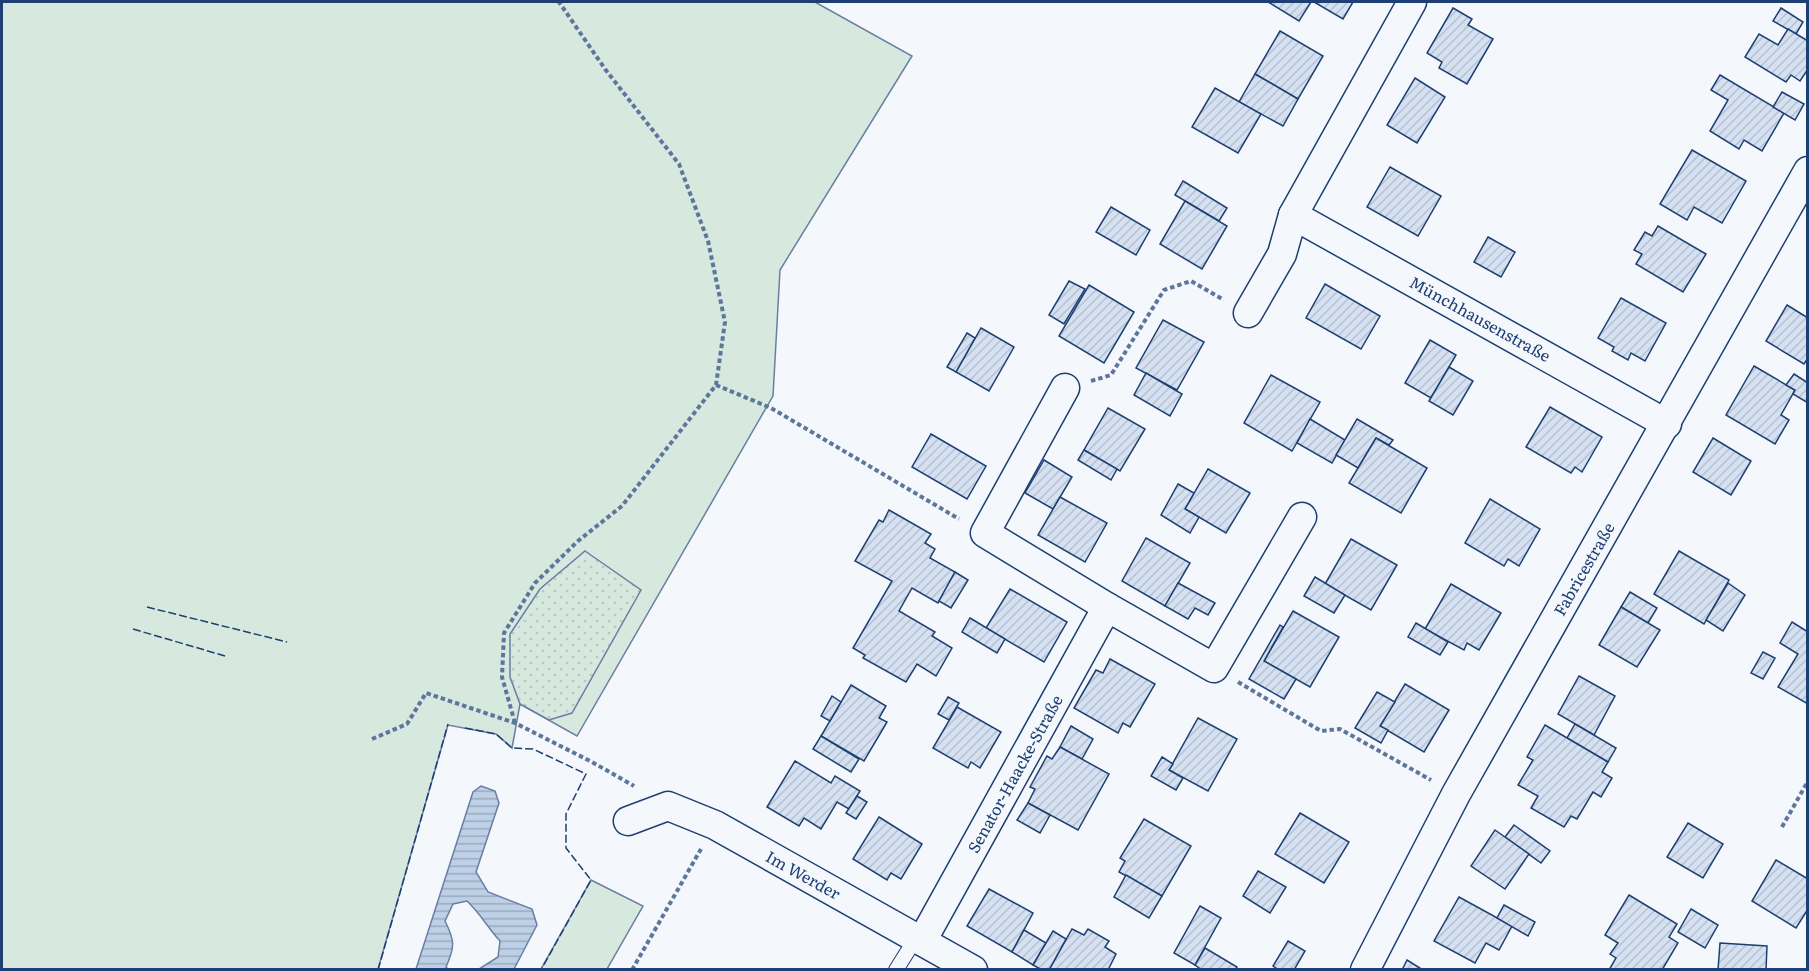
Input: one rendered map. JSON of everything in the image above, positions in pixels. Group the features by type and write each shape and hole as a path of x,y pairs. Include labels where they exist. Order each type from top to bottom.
{"street":[{"path":"1248,313 1282,254 1293,215 1412,2"},
{"name":"Fabricestraße","path":"1365,969 1456,795 1808,171"},
{"name":"Münchhausenstraße","path":"1293,215 1667,424"},
{"path":"1065,388 985,534 1214,668 1302,517"},
{"name":"Senator-Haacke-Straße","path":"919,939 1107,607"},
{"path":"628,821 668,806"},
{"name":"Im Werder","path":"668,806 715,825 973,969"}],"lane":[{"path":"896,969 919,939"}],"path":[{"path":"515,723 502,677 504,633 535,583 578,541 622,506 716,385 724,322 708,241 679,164 605,69 559,2"},
{"path":"1065,388 1111,375 1164,290 1191,281 1248,313"},
{"path":"716,385 771,408 985,534"},
{"path":"1214,668 1321,731 1340,729 1456,795"},
{"path":"372,739 408,724 426,693 515,723 592,762 668,806"},
{"path":"1782,827 1808,781"},
{"path":"632,969 715,825"}],"shaded area":[{"path":"2,2 815,2 912,56 780,270 773,396 577,736 520,704 512,748 496,734 448,725 378,969 2,970"},
{"path":"585,551 641,590 572,713 549,720 520,704 510,677 510,634 540,589"},
{"path":"591,880 643,906 607,969 541,969"}],"water":[{"path":"481,786 495,791 499,803 476,872 488,892 532,909 537,925 514,969 479,969 498,957 500,941 467,901 453,904 445,921 453,944 446,967 448,969 416,969 473,792"}],"building":[{"path":"1268,2 1311,2 1299,21"},
{"path":"1314,2 1353,2 1343,19"},
{"path":"1453,8 1472,19 1468,25 1493,39 1467,84 1439,68 1442,62 1427,53"},
{"path":"1781,8 1803,22 1796,34 1773,21"},
{"path":"1788,29 1808,41 1808,69 1800,81 1791,75 1786,82 1745,57 1759,34 1778,45"},
{"path":"1280,31 1323,56 1298,99 1255,74"},
{"path":"1255,74 1298,99 1283,126 1239,102"},
{"path":"1720,75 1784,113 1762,151 1744,140 1739,149 1710,131 1728,100 1711,90"},
{"path":"1415,78 1445,97 1417,143 1387,125"},
{"path":"1215,88 1261,114 1238,153 1192,127"},
{"path":"1782,92 1804,104 1795,120 1773,107"},
{"path":"1692,150 1746,181 1722,223 1694,207 1687,220 1660,204"},
{"path":"1390,167 1441,196 1418,236 1367,207"},
{"path":"1183,181 1227,208 1219,221 1175,195"},
{"path":"1185,201 1227,226 1202,269 1160,244"},
{"path":"1111,207 1150,230 1136,255 1096,232"},
{"path":"1658,226 1706,254 1683,292 1636,264 1642,254 1634,250 1645,232 1652,236"},
{"path":"1488,237 1515,252 1501,277 1474,262"},
{"path":"1069,281 1085,289 1064,324 1049,315"},
{"path":"1325,284 1380,316 1361,349 1306,318"},
{"path":"1089,285 1134,312 1104,363 1059,336"},
{"path":"1621,298 1666,323 1645,361 1631,353 1628,360 1612,351 1614,347 1598,338"},
{"path":"1787,305 1808,318 1808,358 1804,364 1766,341"},
{"path":"1163,320 1204,342 1177,390 1136,368"},
{"path":"981,328 1014,347 989,391 956,372"},
{"path":"967,333 975,338 956,372 947,367"},
{"path":"1430,340 1456,355 1431,398 1405,383"},
{"path":"1754,366 1795,390 1781,415 1789,420 1775,444 1726,415"},
{"path":"1449,367 1473,381 1453,415 1429,401"},
{"path":"1146,373 1182,394 1170,416 1134,395"},
{"path":"1794,374 1808,383 1808,403 1793,394 1795,390 1786,385"},
{"path":"1271,375 1320,402 1292,451 1244,423"},
{"path":"1550,407 1602,437 1582,472 1575,467 1571,473 1526,447"},
{"path":"1108,408 1145,429 1120,471 1084,450"},
{"path":"1310,419 1345,440 1332,463 1297,443"},
{"path":"1357,419 1393,440 1389,445 1376,438 1358,468 1336,455"},
{"path":"931,434 986,466 967,499 912,467"},
{"path":"1376,438 1427,468 1401,513 1349,483"},
{"path":"1713,438 1751,461 1731,495 1693,472"},
{"path":"1084,450 1117,469 1111,480 1078,460"},
{"path":"1044,460 1072,477 1053,509 1025,493"},
{"path":"1208,469 1250,493 1226,533 1185,509"},
{"path":"1178,484 1194,493 1185,509 1199,517 1190,533 1161,515"},
{"path":"1060,497 1107,523 1085,562 1038,535"},
{"path":"1490,499 1540,529 1519,566 1508,559 1504,566 1465,543"},
{"path":"889,510 931,534 925,543 935,549 930,558 955,572 938,603 912,588 899,611 935,632 932,636 952,648 936,676 917,664 906,682 863,658 865,655 853,648 892,581 855,561 879,520 883,522"},
{"path":"1146,538 1190,563 1165,606 1122,581"},
{"path":"1351,539 1397,565 1371,610 1325,584"},
{"path":"1679,551 1729,580 1704,624 1654,594"},
{"path":"955,572 968,580 951,608 939,601"},
{"path":"1315,577 1345,595 1334,613 1304,596"},
{"path":"1178,583 1215,603 1208,615 1195,608 1188,619 1165,606"},
{"path":"1728,583 1745,595 1723,631 1706,620"},
{"path":"1451,584 1501,613 1479,650 1467,643 1464,650 1425,629"},
{"path":"1010,589 1067,622 1044,662 986,628"},
{"path":"1630,592 1657,608 1648,623 1621,607"},
{"path":"1621,607 1660,630 1637,667 1599,645"},
{"path":"1293,611 1339,637 1310,687 1264,661"},
{"path":"970,618 1005,639 997,653 962,632"},
{"path":"1792,622 1808,632 1808,704 1778,687 1798,654 1780,643"},
{"path":"1416,623 1448,642 1440,655 1408,637"},
{"path":"1280,625 1283,627 1264,661 1296,679 1284,699 1249,679"},
{"path":"1763,652 1775,658 1763,679 1751,673"},
{"path":"1110,659 1155,684 1130,727 1123,723 1118,733 1074,708 1096,670 1103,673"},
{"path":"1579,676 1615,696 1594,735 1558,714"},
{"path":"1405,684 1449,710 1424,752 1380,726"},
{"path":"851,685 886,706 879,718 887,722 864,761 821,736"},
{"path":"1377,692 1395,702 1380,726 1388,730 1381,743 1355,728"},
{"path":"832,696 841,702 830,721 821,716"},
{"path":"948,697 959,703 949,720 938,714"},
{"path":"957,707 1001,732 980,768 971,762 968,768 933,748"},
{"path":"1198,718 1237,739 1208,791 1169,770"},
{"path":"1575,724 1616,748 1608,762 1567,738"},
{"path":"1545,725 1608,762 1602,772 1612,778 1601,797 1593,792 1577,819 1571,816 1564,827 1531,808 1538,796 1518,785 1533,760 1527,757"},
{"path":"1071,726 1093,739 1082,759 1060,747"},
{"path":"821,736 859,759 851,772 813,749"},
{"path":"1060,747 1109,774 1078,830 1028,803 1035,789 1030,787 1047,756 1052,759"},
{"path":"1162,757 1173,764 1169,770 1183,778 1176,790 1151,776"},
{"path":"795,761 831,783 835,776 860,791 849,809 837,802 821,829 804,818 799,826 767,807"},
{"path":"857,796 867,802 856,819 846,813"},
{"path":"1028,803 1050,815 1040,833 1017,820"},
{"path":"1300,813 1349,842 1324,883 1275,854"},
{"path":"879,817 922,844 901,879 891,873 887,880 853,859"},
{"path":"1144,819 1191,846 1162,896 1119,872 1125,861 1120,858"},
{"path":"1688,823 1723,844 1703,878 1667,857"},
{"path":"1514,825 1550,851 1541,863 1505,837"},
{"path":"1495,830 1529,854 1505,889 1471,866"},
{"path":"1776,860 1808,879 1808,909 1796,928 1752,901"},
{"path":"1258,871 1286,887 1270,913 1243,896"},
{"path":"1126,875 1162,896 1149,918 1114,897"},
{"path":"989,889 1033,913 1012,952 967,926"},
{"path":"1629,895 1677,924 1669,937 1678,943 1662,970 1609,970 1616,958 1610,954 1618,943 1605,935"},
{"path":"1459,897 1512,926 1499,950 1486,943 1475,963 1434,941"},
{"path":"1504,905 1535,922 1528,936 1497,918"},
{"path":"1200,906 1221,918 1195,965 1174,953"},
{"path":"1691,909 1718,925 1705,948 1678,932"},
{"path":"1072,929 1084,935 1088,929 1109,941 1105,947 1116,954 1108,970 1049,970"},
{"path":"1024,930 1046,943 1033,965 1012,952"},
{"path":"1053,931 1066,939 1049,970 1042,970 1033,965"},
{"path":"1288,941 1305,951 1294,970 1279,970 1273,966"},
{"path":"1720,943 1767,946 1766,970 1718,970"},
{"path":"1205,948 1237,967 1235,970 1202,970 1195,965"},
{"path":"1407,960 1423,970 1402,970"}],"fence":[{"path":"147,607 287,642"},
{"path":"133,629 225,656"},
{"path":"378,970 448,724"},
{"path":"465,728 496,734 512,748 533,749 586,774 566,814 566,848 591,880 541,970"}]}
